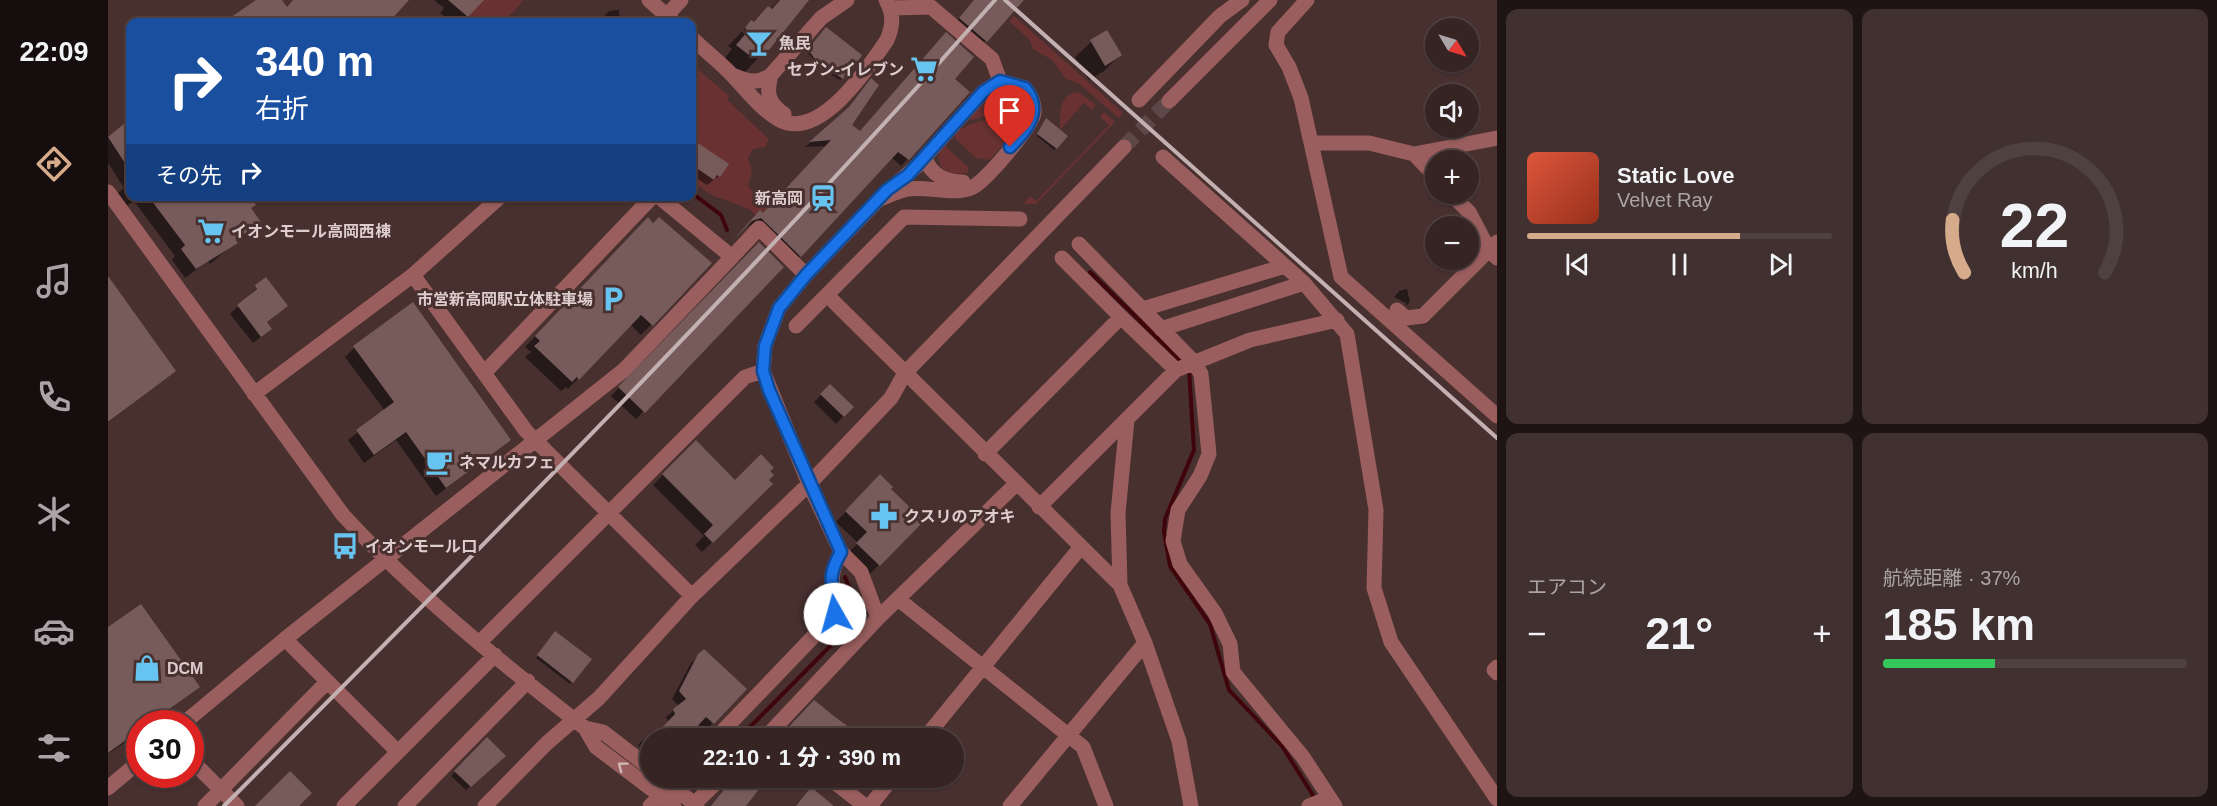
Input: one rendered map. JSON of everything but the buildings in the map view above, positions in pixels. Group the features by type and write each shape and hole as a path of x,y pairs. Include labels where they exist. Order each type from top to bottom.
{"street":[{"path":"649,0 665,18"},
{"path":"668,18 681,0"},
{"path":"732,75 749,82 762,81 771,75 821,18 847,0"},
{"path":"1139,100 1220,16 1242,0"},
{"path":"1169,101 1270,0"},
{"path":"1307,0 1275,37 1276,45 1290,67 1301,98 1341,277 1497,416"},
{"path":"696,42 761,106 779,120 790,124 802,123 824,115 874,60 892,29 888,4 931,7 992,59 1000,81"},
{"path":"771,75 768,93 770,102 788,117 802,123"},
{"path":"878,200 909,189 962,190 973,187 984,178 1025,130 1034,112 1034,102 1025,88 1000,81 983,92 925,158 878,200 806,275 779,308 770,327 763,371 809,484 841,552 861,572 878,618"},
{"path":"1312,143 1369,143 1414,154 1497,138"},
{"path":"485,806 547,743 580,724 692,597 809,484 891,398 905,373 1124,147"},
{"path":"1414,154 1425,166"},
{"path":"1163,157 1304,283 1347,334 1376,510 1374,588 1391,642 1497,799"},
{"path":"925,158 937,175 951,182 984,178"},
{"path":"108,192 330,499 385,561 580,724 593,744 667,792 693,804 710,788"},
{"path":"254,394 413,274 495,201"},
{"path":"484,373 648,201"},
{"path":"664,201 732,257"},
{"path":"1397,310 1406,318 1424,316 1494,250 1469,212 1461,204"},
{"path":"796,326 904,217 1020,219"},
{"path":"200,710 285,639 624,370 759,228 806,275"},
{"path":"1079,244 1193,361 1201,374 1209,454 1200,477 1178,510 1173,541 1180,564 1215,614 1230,644 1233,672 1303,756 1332,802 1309,806"},
{"path":"1062,258 1177,370"},
{"path":"1143,309 1285,266"},
{"path":"413,274 535,441 692,597"},
{"path":"1161,328 1304,283"},
{"path":"827,295 985,454 1120,585"},
{"path":"985,454 1121,317"},
{"path":"1039,507 1177,370 1193,361 1250,340 1337,320"},
{"path":"480,642 745,377 763,371"},
{"path":"1127,420 1118,513 1120,585 1145,643 1179,741 1191,806"},
{"path":"778,728 878,618 1016,484"},
{"path":"933,728 1080,548"},
{"path":"726,728 835,614 830,577 832,566 841,552"},
{"path":"898,599 981,668 1083,747 1106,806"},
{"path":"285,639 398,752"},
{"path":"1010,806 1145,643"},
{"path":"344,806 495,655"},
{"path":"1497,667 1494,670 1497,673"},
{"path":"405,806 528,681"},
{"path":"205,806 327,682"},
{"path":"580,724 603,732 640,761"},
{"path":"108,788 126,773"},
{"path":"204,773 237,806"},
{"path":"842,788 865,806"},
{"path":"870,806 884,788"}],"shaded area":[{"path":"482,0 524,0 508,18 466,18"},
{"path":"1014,16 1123,113 1119,118 1078,83 1066,79 1052,60 1033,49 1030,40 1009,21"},
{"path":"696,67 729,96 727,100 769,139 765,147 753,149 748,158 752,171 748,187 770,205 763,213 760,210 756,215 747,208 711,195 696,184"},
{"path":"1078,92 1096,105 1092,110 1084,103 1060,130 1060,112 1064,101 1071,94"},
{"path":"989,96 1008,100 1007,113 1000,117 993,114 972,120 969,117"},
{"path":"1104,112 1115,122 1036,204 1023,204 1030,196 1036,201 1109,125 1100,117"},
{"path":"1026,118 1018,130 989,160 976,158 955,138 956,131 978,122 1006,120 1013,124"},
{"path":"945,146 968,167 968,173 956,174 943,169 940,165 939,153"}],"waterway":[{"path":"696,196 721,215 727,230"},
{"path":"1090,272 1184,364"},
{"path":"1189,369 1194,450 1165,519 1164,532 1170,566 1210,624 1229,690 1282,746 1316,800"},
{"path":"749,728 854,622 857,609 845,577"},
{"path":"686,791 689,788"}],"tunnel":[{"path":"1124,147 1169,101"}],"railway":[{"path":"224,806 616,409 808,207 995,0"},
{"path":"1005,0 1497,438"}],"place":[{"name":"魚民","path":"759,43"},
{"name":"セブン-イレブン","path":"924,69"},
{"name":"新高岡","path":"823,198"},
{"name":"イオンモール高岡西棟","path":"211,231"},
{"name":"市営新高岡駅立体駐車場","path":"613,299"},
{"name":"ネマルカフェ","path":"439,462"},
{"name":"クスリのアオキ","path":"884,516"},
{"name":"イオンモール口","path":"345,546"},
{"name":"DCM","path":"147,668"}],"route":[{"path":"835,614 830,577 832,566 841,552 809,484 798,452 769,390 763,371 765,346 770,327 779,308 806,275 887,190 916,167 983,92 1000,81 1025,88 1034,102 1032,121 1010,147"}]}
